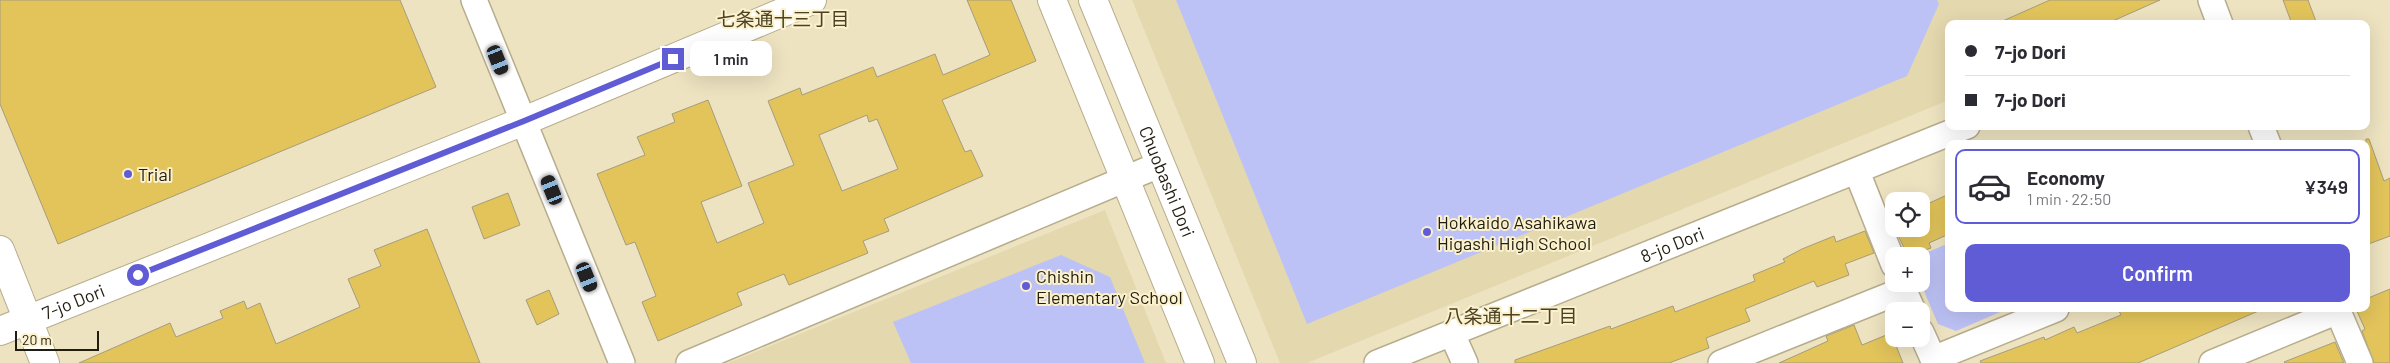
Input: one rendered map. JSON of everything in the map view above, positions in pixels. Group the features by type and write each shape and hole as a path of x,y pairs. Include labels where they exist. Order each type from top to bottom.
{"street":[{"path":"474,0 622,363"},
{"name":"7-jo Dori","path":"0,331 524,121 812,0"},
{"path":"1052,0 1200,363"},
{"name":"Chuobashi Dori","path":"1093,0 1242,363"},
{"name":"8-jo Dori","path":"1377,363 1857,172 1957,130"},
{"path":"689,363 1161,164"},
{"path":"1857,172 1887,247"},
{"path":"0,250 45,363"},
{"path":"1721,363 1906,295"},
{"path":"1928,347 1934,361 2049,312"},
{"path":"2212,363 2333,312"},
{"path":"2339,312 2360,363"},
{"path":"1452,334 1464,363"}],"shaded area":[{"name":"Hokkaido Asahikawa Higashi High School","path":"1132,0 2058,0 2066,20 1945,20 1945,102 1307,363 1280,363"},
{"name":"Hokkaido Asahikawa Higashi High School","path":"1176,0 1937,0 1939,4 1907,76 1307,324"},
{"name":"Chishin Elementary School","path":"1105,210 1166,363 728,363"},
{"path":"1945,245 1945,312 2000,312 1956,331 1938,324 1924,292 1930,292 1930,251"},
{"path":"1061,255 1110,277 1145,363 911,363 893,322"}],"building":[{"name":"Trial","path":"0,0 400,0 436,87 58,244 0,104"},
{"path":"967,0 1011,0 1036,61 942,100 965,152 971,150 983,176 884,219 889,231 863,241 868,253 789,285 784,274 737,293 742,305 658,341 642,302 656,296 635,242 626,245 597,174 645,155 637,137 675,122 672,114 708,100 742,186 701,202 717,243 764,223 748,183 794,165 768,101 800,88 802,95 873,67 877,77 935,54 943,75 990,55","holes":["867,115 869,122 877,119 898,169 842,191 819,135"]},
{"path":"2050,0 2160,0 2115,20 2005,20"},
{"path":"2283,0 2308,0 2316,20 2290,20"},
{"path":"2370,142 2384,181 2390,178 2390,236 2370,244"},
{"path":"508,193 520,225 484,239 472,207"},
{"path":"1945,196 1945,236 1929,243 1930,248 1904,247 1899,237 1930,237 1930,203"},
{"path":"427,229 480,363 79,363 170,323 176,337 223,318 220,311 244,301 247,309 260,303 276,344 360,307 348,279 381,266 374,250"},
{"path":"1865,231 1874,253 1845,264 1849,275 1817,287 1814,281 1745,309 1750,321 1706,338 1709,348 1669,363 1515,363 1515,360 1610,326 1611,329 1673,306 1675,312 1755,281 1753,275 1785,262 1783,259 1802,249 1834,236 1836,242"},
{"path":"2390,289 2390,363 2374,363 2362,331 2365,329 2357,312 2370,312 2370,297"},
{"path":"549,290 559,314 537,325 526,300"},
{"path":"2120,312 2256,312 2138,363 1981,363 1980,361 2044,337 2045,340 2074,327 2077,333 2121,315"},
{"path":"1854,325 1862,345 1885,335 1885,347 1897,347 1903,363 1779,363 1828,341 1826,336"},
{"path":"2335,342 2344,363 2284,362"}],"place":[{"name":"Trial","path":"128,174"},
{"name":"Hokkaido Asahikawa Higashi High School","path":"1427,232"},
{"name":"Chishin Elementary School","path":"1026,286"}],"district":[{"name":"七条通十三丁目","path":"783,18"},
{"name":"八条通十二丁目","path":"1511,315"}],"route":[{"path":"138,275 524,121 673,59"}]}
